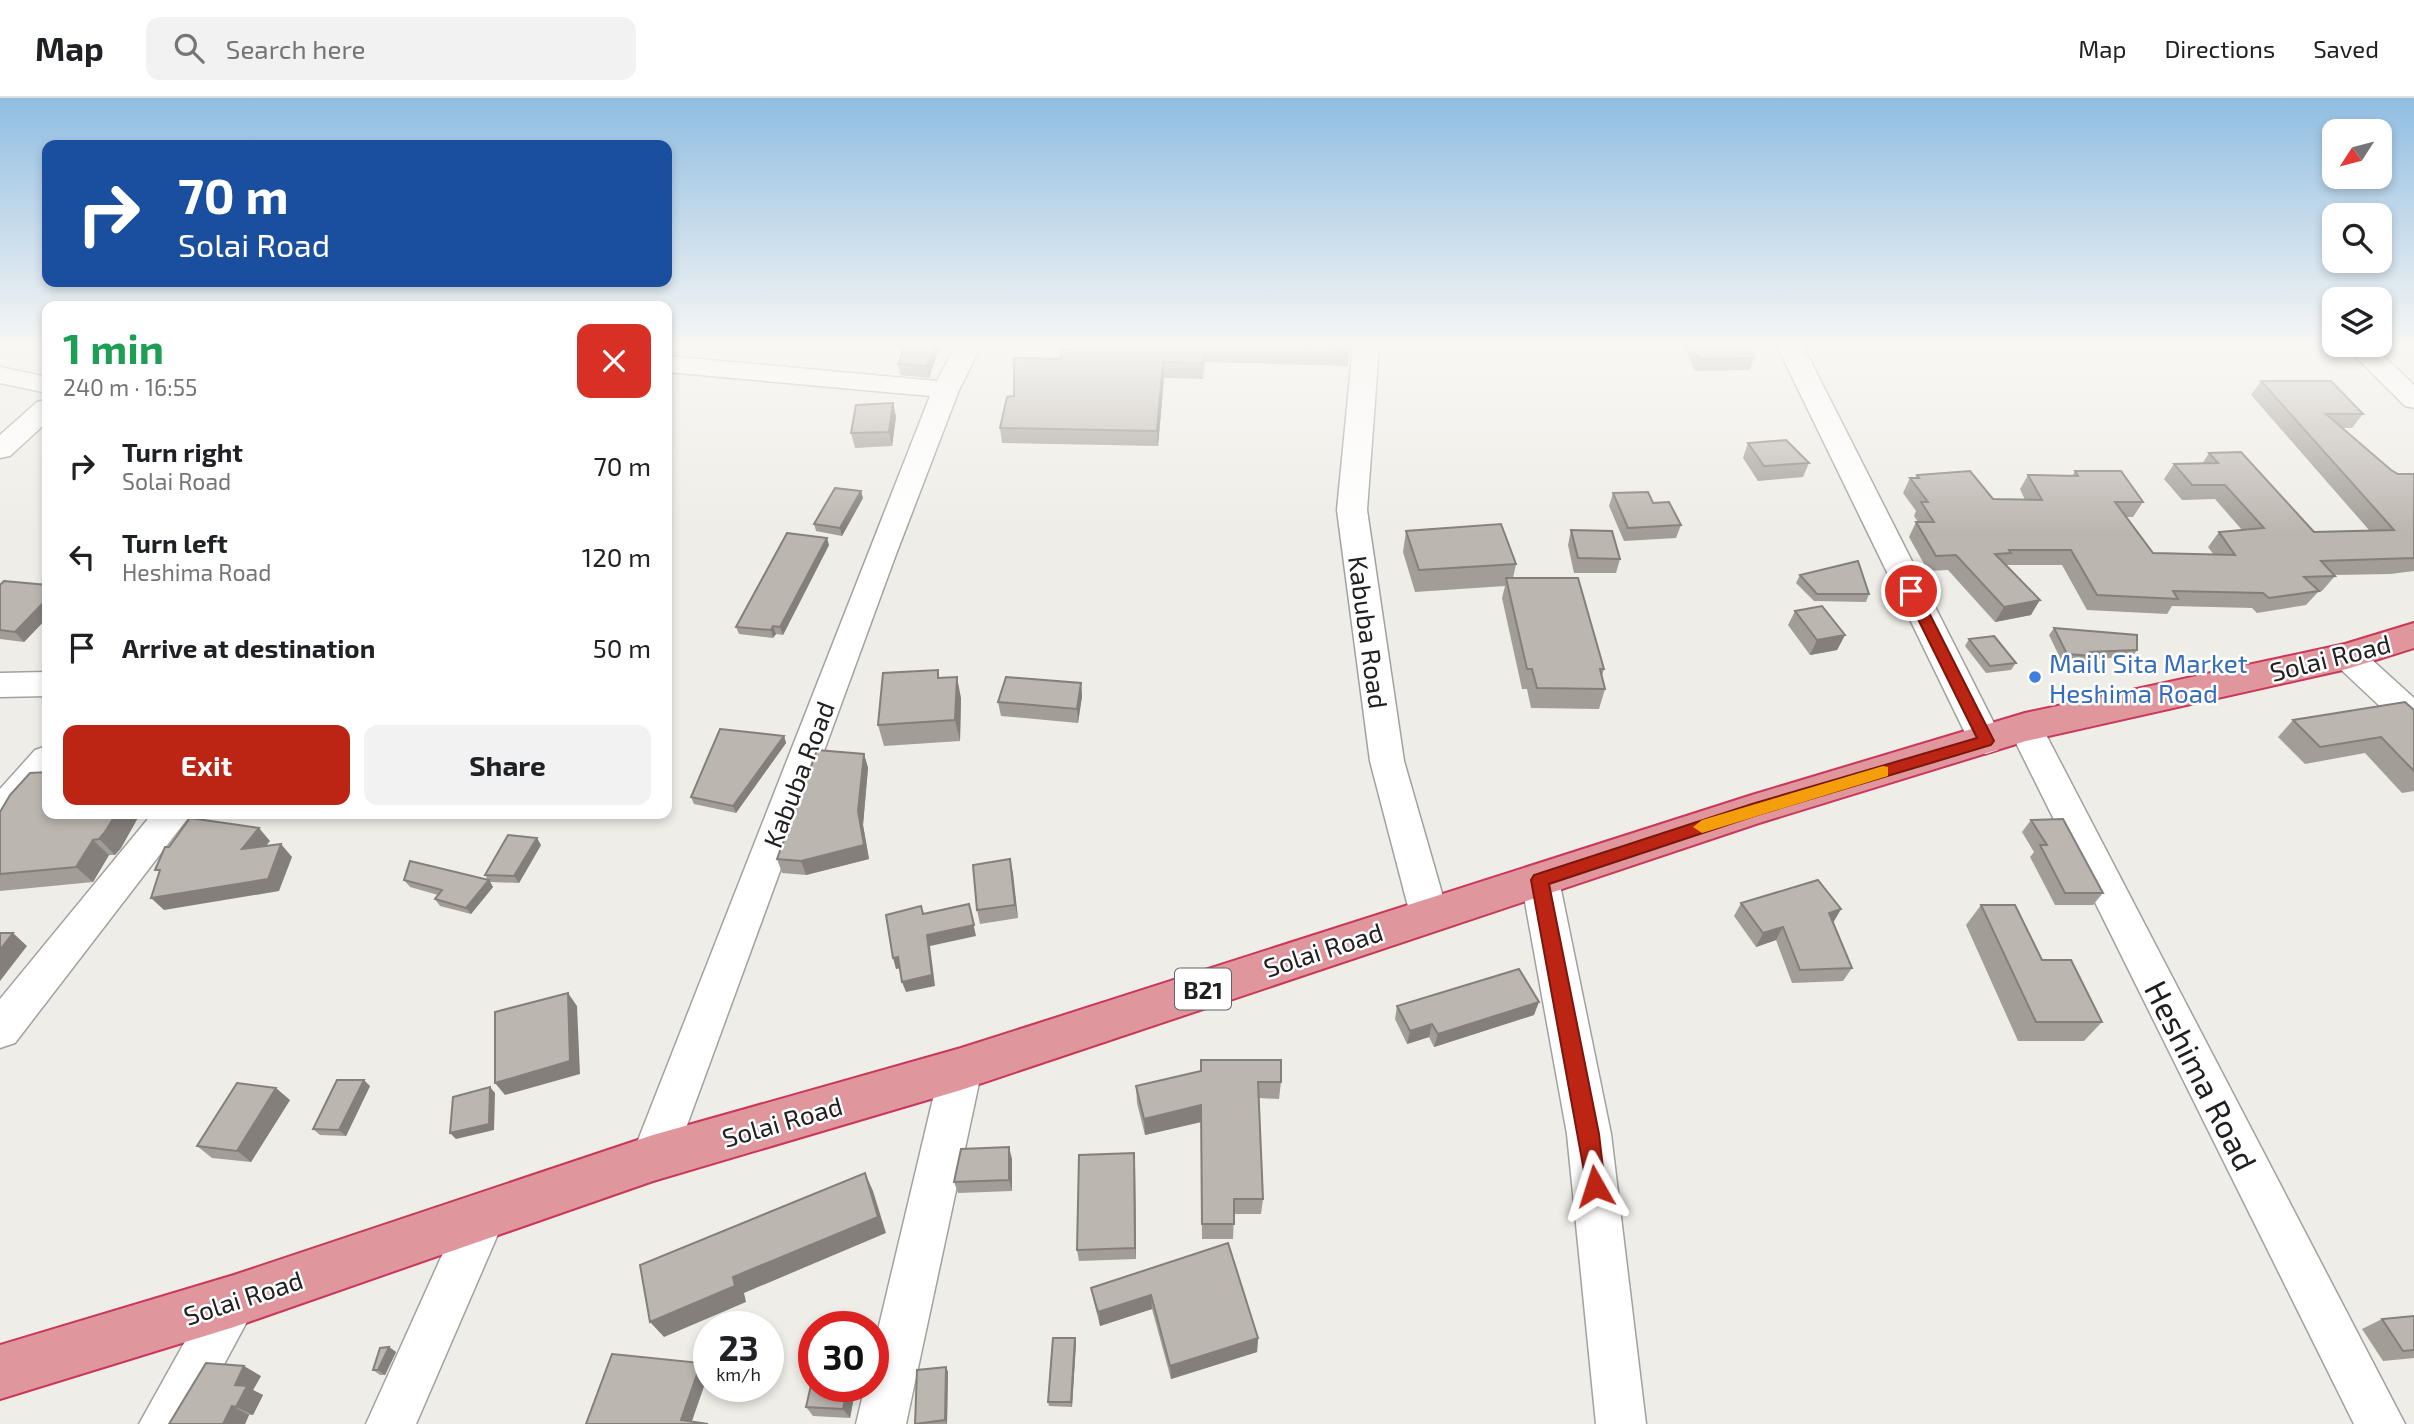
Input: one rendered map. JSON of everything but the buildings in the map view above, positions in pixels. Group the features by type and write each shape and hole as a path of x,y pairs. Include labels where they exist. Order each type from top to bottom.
{"highway":[{"name":"Solai Road","path":"0,1372 234,1301 653,1158 961,1069 1752,810 2005,734 2347,656 2414,635"}],"street":[{"name":"Kabuba Road","path":"653,1158 939,408"},
{"name":"Kabuba Road","path":"1361,408 1352,510 1387,761 1429,914"},
{"name":"Heshima Road","path":"1824,408 2380,1424"},
{"path":"0,450 42,412"},
{"path":"2347,656 2414,718"},
{"path":"0,685 42,684"},
{"path":"0,813 42,764"},
{"path":"0,1030 169,819"},
{"path":"1540,880 1589,1134 1621,1424"},
{"path":"881,1424 961,1069"},
{"path":"391,1424 482,1217"},
{"path":"164,1424 234,1301"}],"slow traffic":[{"path":"1702,827 1883,772"}],"place":[{"name":"Maili Sita Market Heshima Road","path":"2035,677"}],"route":[{"path":"1595,1186 1589,1134 1540,880 1752,810 1986,741 1911,591"}]}
